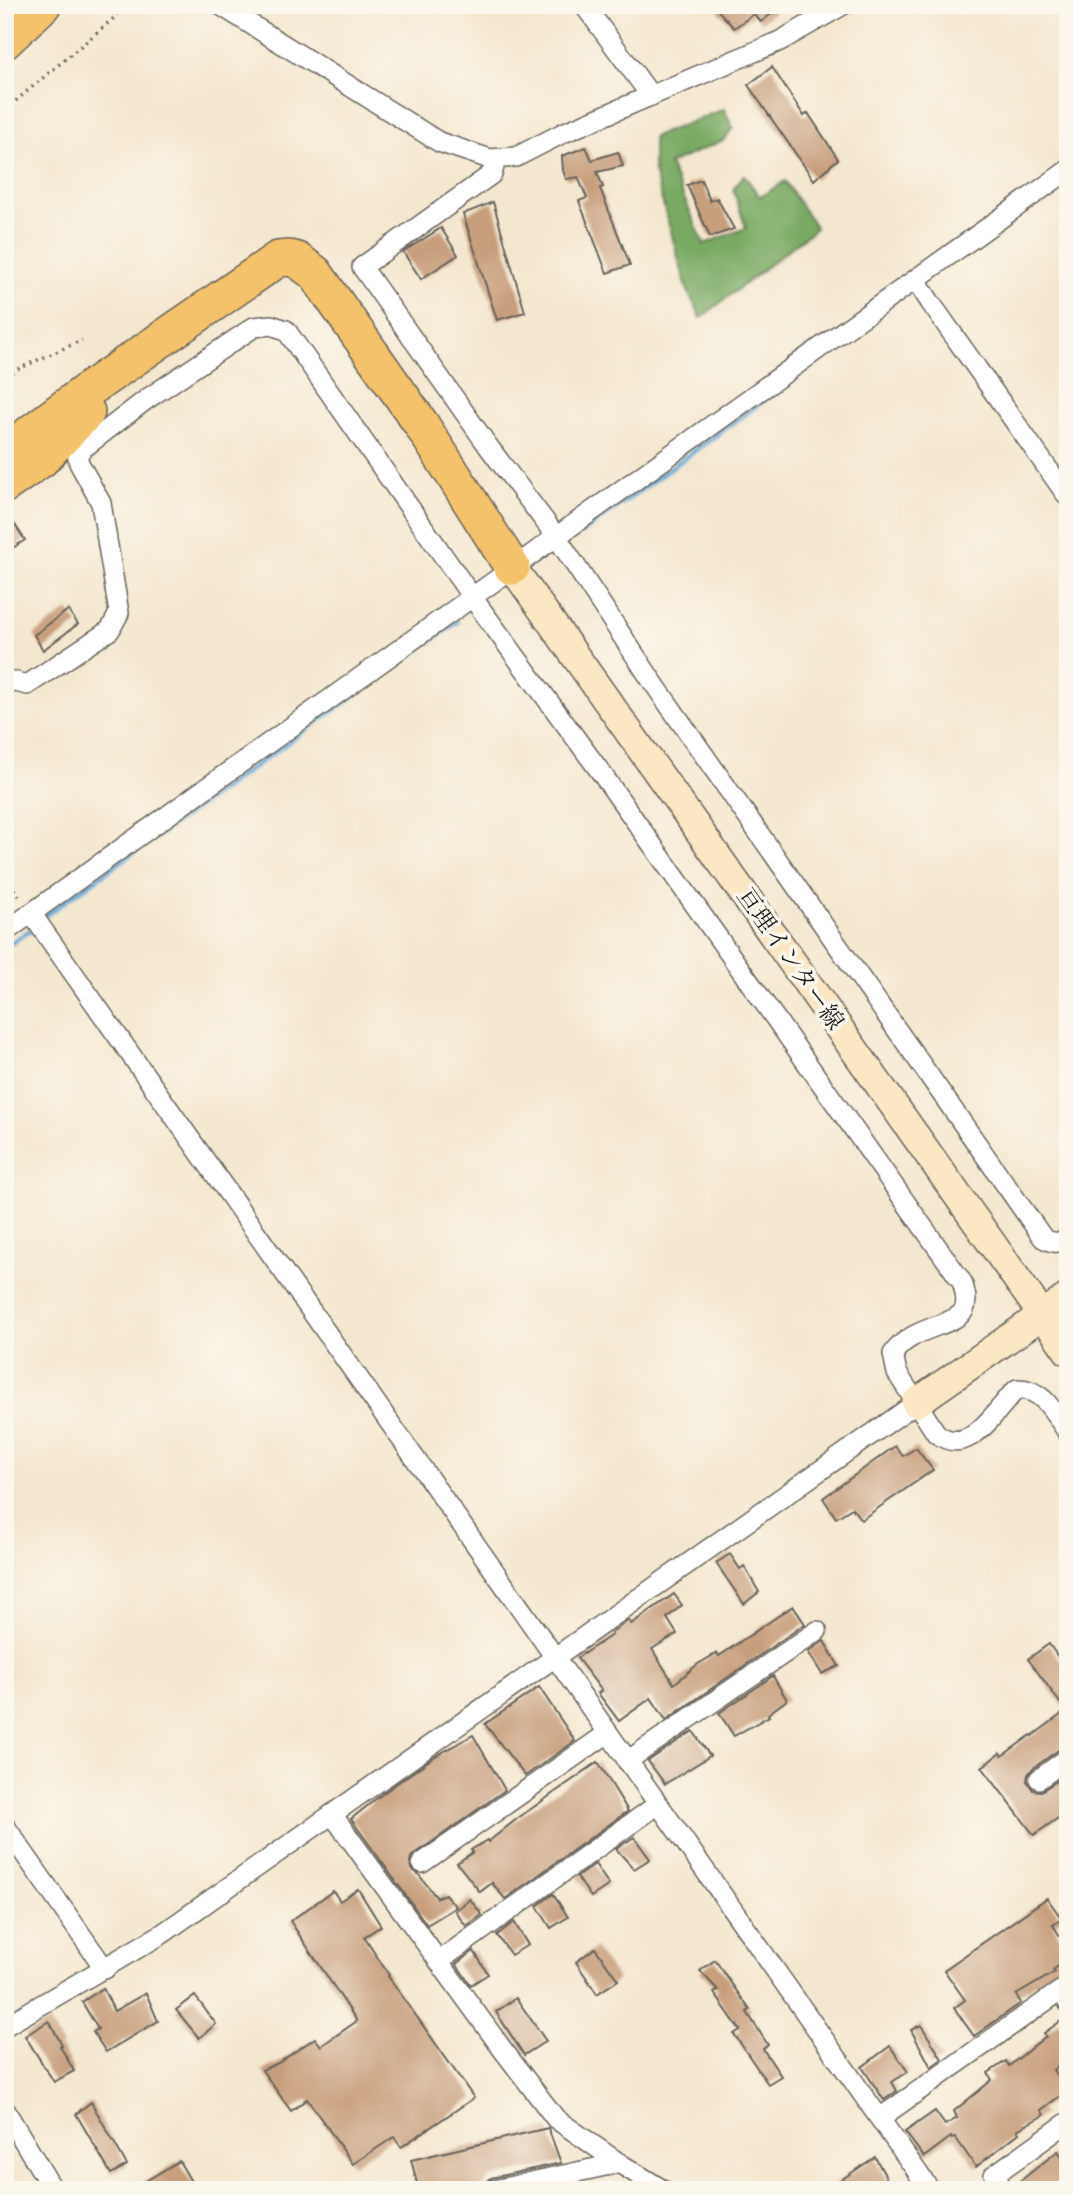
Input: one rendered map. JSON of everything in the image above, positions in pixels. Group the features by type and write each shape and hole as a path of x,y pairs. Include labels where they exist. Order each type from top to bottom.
{"highway":[{"path":"5,32 42,5"},
{"path":"5,41 42,5"},
{"path":"5,466 89,399 278,259 289,258 297,260 316,273 421,424 512,567"},
{"path":"5,437 89,399"},
{"path":"5,452 89,399"},
{"path":"5,485 41,460 89,399"}],"main road":[{"name":"亘理インター線","path":"512,567 1068,1351"},
{"path":"916,1402 1068,1297"}],"street":[{"path":"220,5 439,142 490,159 516,157 563,133 780,41 843,5"},
{"path":"584,5 651,96"},
{"path":"490,159 494,167 492,174 362,267 488,446 556,536 659,691 1043,1238 1059,1243 1068,1239"},
{"path":"5,932 1068,170"},
{"path":"916,280 1068,496"},
{"path":"5,679 27,685 110,630 119,613 101,503 76,453 147,399 254,327 271,325 286,330 472,597 594,763 962,1282 966,1299 961,1313 953,1319 913,1334 897,1347 893,1354 897,1373 936,1433 943,1438 959,1441 967,1439 976,1434 1017,1389 1027,1388 1047,1403 1068,1433"},
{"path":"31,913 880,2118 921,2186"},
{"path":"5,2026 162,1934 916,1402"},
{"path":"628,1761 817,1631"},
{"path":"422,1863 608,1733"},
{"path":"1039,1779 1068,1758"},
{"path":"439,1961 657,1805"},
{"path":"332,1814 556,2119 663,2190"},
{"path":"5,1826 105,1969"},
{"path":"880,2118 1060,1991 1068,2002"},
{"path":"5,2110 53,2190"},
{"path":"1004,2190 994,2175 1068,2122"},
{"path":"494,2190 619,2163"}],"path":[{"path":"5,110 114,18 123,5"},
{"path":"5,375 82,340"},
{"path":"5,878 31,913"}],"green space":[{"path":"724,109 733,128 724,140 669,164 704,244 746,228 733,189 744,175 760,197 785,181 816,228 701,318 687,289 653,168 653,137"}],"building":[{"path":"713,5 783,5 761,22 754,14 734,28"},
{"path":"772,67 804,116 808,113 838,159 814,180 748,85"},
{"path":"586,147 592,160 618,152 623,166 597,172 603,187 600,188 630,265 607,273 579,201 587,198 578,177 566,179 563,170 562,156"},
{"path":"701,180 710,201 717,198 734,229 710,237 687,185"},
{"path":"493,202 525,312 497,320 463,214"},
{"path":"441,228 458,255 421,279 403,252"},
{"path":"5,510 25,540 5,553"},
{"path":"68,610 78,624 43,650 34,635"},
{"path":"895,1446 903,1456 916,1448 933,1470 861,1520 852,1508 836,1518 823,1498"},
{"path":"730,1554 740,1569 744,1566 759,1592 744,1604 716,1563"},
{"path":"674,1594 682,1605 667,1618 677,1634 652,1649 674,1684 698,1664 717,1653 719,1656 793,1606 805,1624 666,1720 651,1698 619,1721 598,1693 602,1691 577,1658 629,1620 631,1624"},
{"path":"824,1641 839,1666 822,1674 808,1652"},
{"path":"1049,1644 1068,1671 1068,1743 1032,1769 1027,1781 1033,1790 1041,1791 1065,1776 1068,1780 1068,1811 1034,1835 982,1767 1066,1711 1028,1659"},
{"path":"773,1676 787,1700 768,1714 769,1716 734,1736 719,1713"},
{"path":"539,1687 575,1741 525,1776 485,1724"},
{"path":"693,1731 710,1756 665,1784 648,1761"},
{"path":"473,1735 505,1790 411,1857 412,1869 437,1898 445,1894 456,1907 427,1925 351,1819 434,1757"},
{"path":"598,1762 628,1811 505,1899 492,1883 480,1892 457,1863 473,1852 471,1850 487,1840 488,1842"},
{"path":"634,1837 650,1859 634,1869 616,1849"},
{"path":"595,1864 609,1885 591,1897 577,1877"},
{"path":"358,1889 381,1926 364,1937 388,1976 474,2098 401,2147 394,2137 353,2164 307,2099 291,2111 262,2070 278,2063 315,2038 321,2046 357,2021 290,1921 333,1891 340,1901"},
{"path":"553,1894 568,1917 551,1928 537,1906"},
{"path":"1047,1898 1062,1919 1053,1925 1068,1949 1068,1959 1053,1970 1055,1972 1016,1995 1021,2003 974,2036 954,2008 965,2000 944,1970"},
{"path":"470,1899 482,1915 466,1926 455,1911"},
{"path":"514,1922 528,1945 511,1955 497,1935"},
{"path":"595,1948 618,1980 597,1994 576,1962"},
{"path":"474,1951 488,1974 471,1985 456,1964"},
{"path":"715,1960 750,2010 747,2012 768,2045 763,2049 781,2076 768,2084 734,2034 740,2030 714,1993 718,1990 700,1971"},
{"path":"103,1988 114,2011 146,1993 158,2021 106,2052 93,2032 98,2029 82,2002"},
{"path":"195,1996 216,2024 199,2038 176,2010"},
{"path":"516,1998 546,2041 524,2055 496,2012"},
{"path":"49,2021 74,2071 54,2082 25,2036"},
{"path":"1061,2021 1068,2029 1068,2059 1053,2070 1068,2090 1041,2110 1044,2115 1017,2130 1019,2133 976,2167 955,2137 951,2137 924,2157 905,2132 935,2111 945,2125 957,2118 954,2111 992,2080 988,2073 1006,2061 1009,2066"},
{"path":"921,2025 942,2059 931,2067 911,2030"},
{"path":"890,2046 908,2072 892,2082 897,2091 884,2100 862,2067"},
{"path":"91,2102 127,2165 111,2174 76,2114"},
{"path":"548,2128 561,2163 491,2178 483,2186 466,2190 419,2190 411,2160"},
{"path":"1058,2151 1068,2166 1068,2190 1028,2190 1020,2181"},
{"path":"875,2157 893,2190 826,2190"},
{"path":"179,2161 196,2190 131,2190"}],"waterway":[{"path":"584,531 876,319"},
{"path":"44,916 457,622"},
{"path":"5,947 29,931"},
{"path":"38,2017 49,2011"}]}
